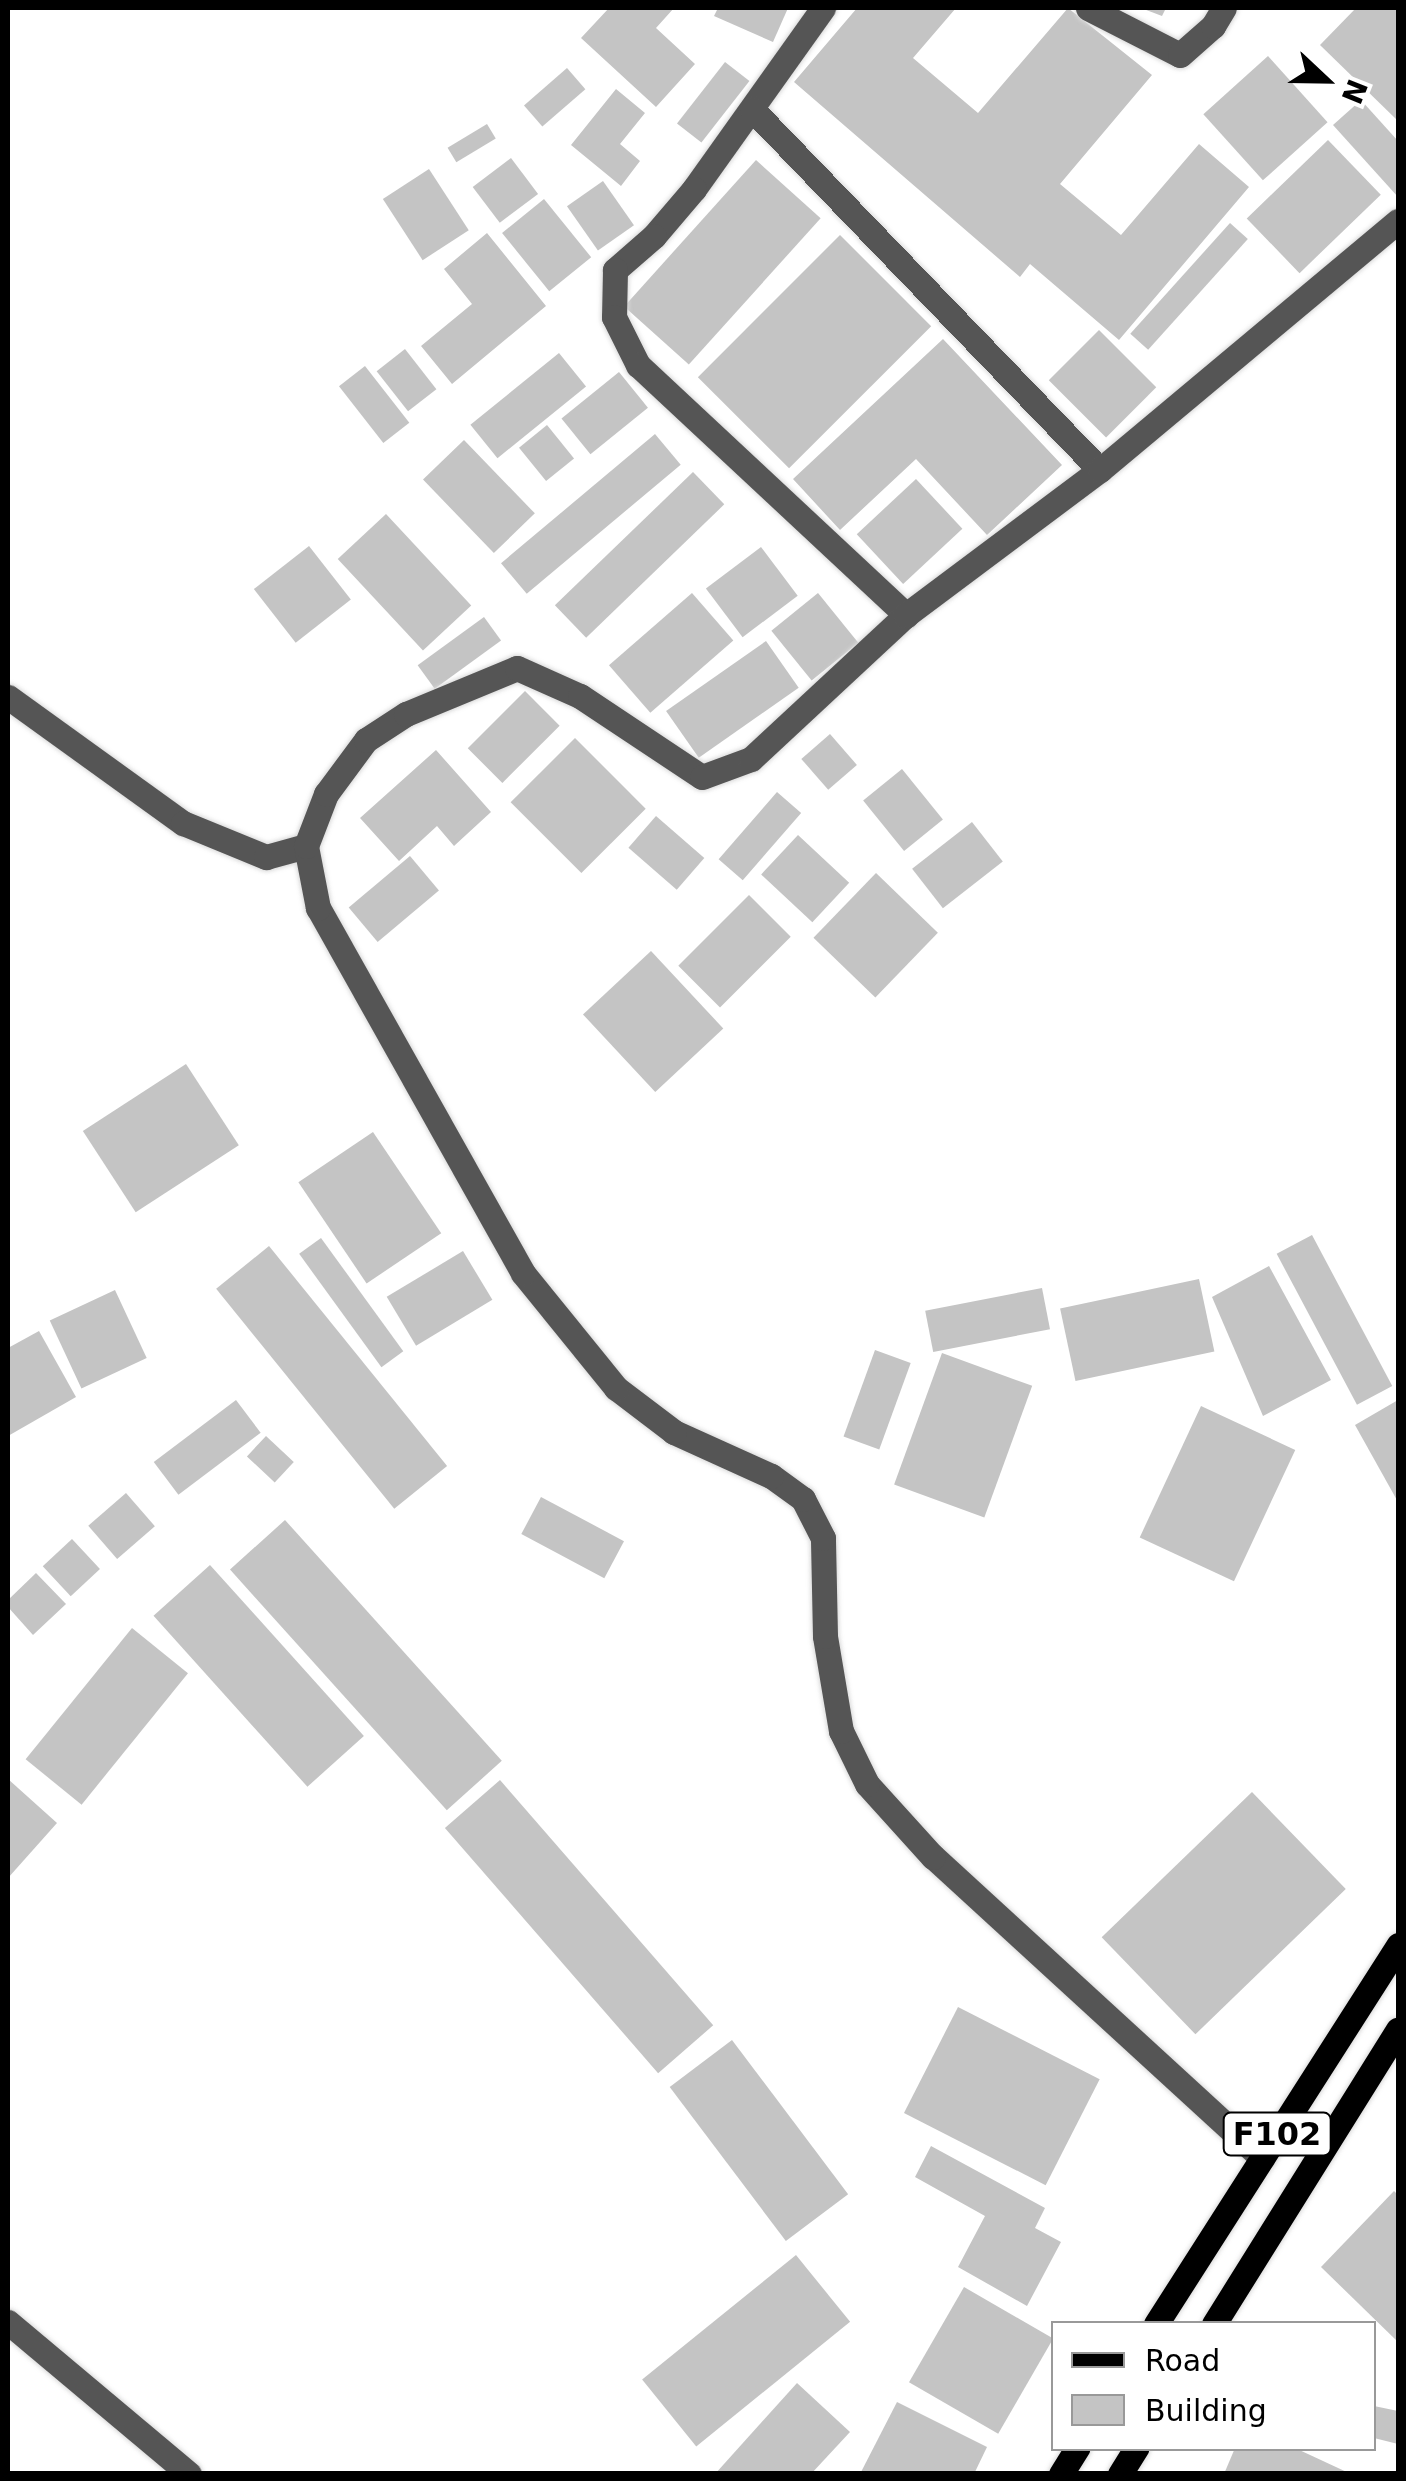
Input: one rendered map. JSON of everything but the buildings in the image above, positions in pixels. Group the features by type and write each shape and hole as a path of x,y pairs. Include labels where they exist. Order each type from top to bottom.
{"main road":[{"name":"F102","path":"1158,2321 1398,1945"},
{"name":"F102","path":"1216,2321 1398,2030"},
{"path":"1061,2474 1075,2451"},
{"path":"1120,2474 1134,2451"}],"street":[{"path":"823,8 752,109 654,236 615,270 614,318 638,365 906,615"},
{"path":"1088,8 1180,55 1214,26 1224,8"},
{"path":"752,109 1100,470"},
{"path":"1262,2158 933,1857 867,1784 841,1731 826,1636 822,1538 803,1498 771,1476 674,1432 616,1388 523,1273 318,908 306,846 326,794 366,740 406,714 517,668 580,696 702,778 751,758 906,615 1100,470 1398,221"},
{"path":"8,697 184,823 266,857 306,846"},
{"path":"8,2322 189,2474"}]}
